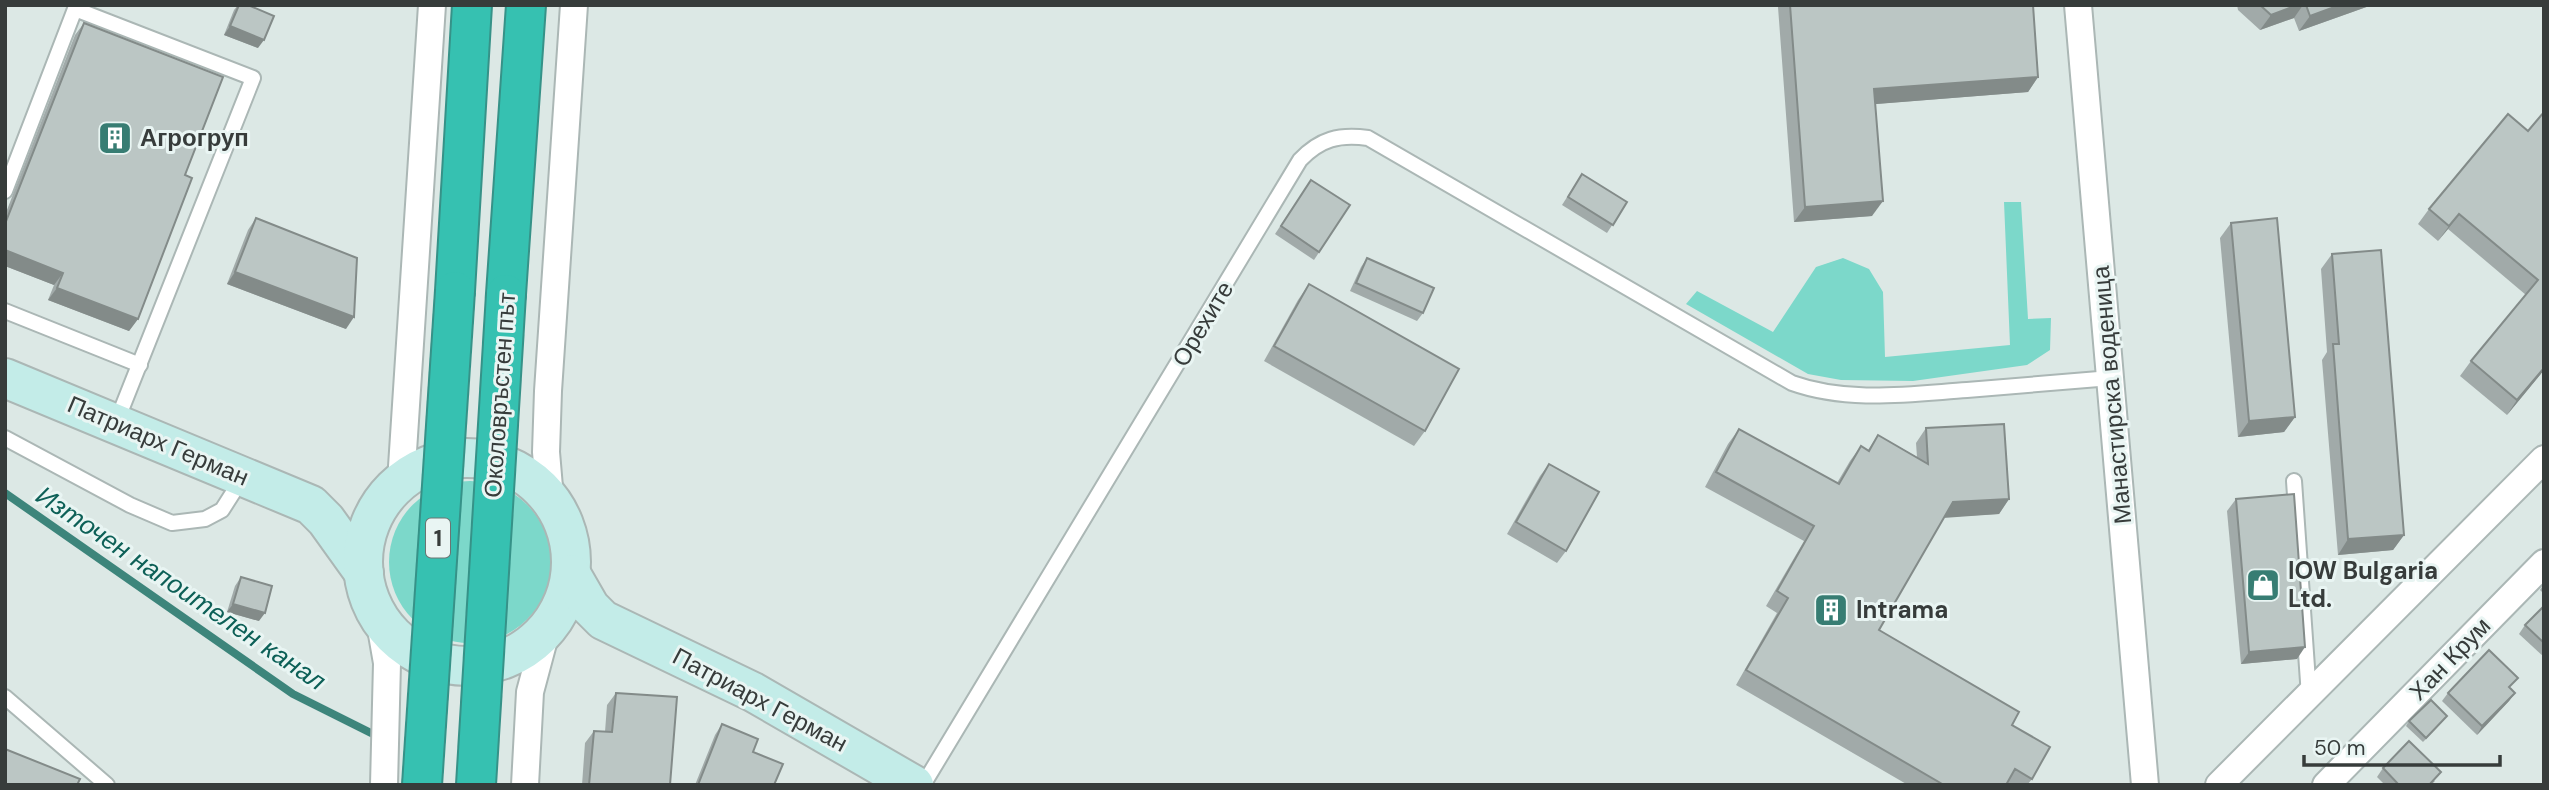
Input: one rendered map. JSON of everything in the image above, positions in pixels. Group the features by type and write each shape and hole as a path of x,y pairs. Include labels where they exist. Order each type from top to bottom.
{"highway":[{"name":"1","path":"422,785 472,5"},
{"name":"Околовръстен път","path":"476,785 526,5"}],"street":[{"path":"384,785 388,716 387,663 379,617 366,588 366,539 394,489 405,451 432,5"},
{"path":"524,785 530,692 548,628 564,600 571,574 568,536 551,499 546,463 548,391 574,5"},
{"name":"Манастирска воденица","path":"2078,5 2145,785"},
{"name":"Патриарх Герман","path":"7,384 116,423 310,505"},
{"path":"310,505 394,489 419,470 442,461 473,458 508,466 527,477 551,499"},
{"path":"2219,785 2544,459"},
{"path":"310,505 326,520 364,573"},
{"name":"Хан Крум","path":"2326,785 2544,563"},
{"name":"Патриарх Герман","path":"571,574 590,607 603,620 753,692 914,785"},
{"path":"379,617 398,640 411,650 433,661 457,666 496,663 520,653 548,628"},
{"name":"Патриарх Герман","path":"548,628 565,620 603,620"}],"lane":[{"path":"5,191 75,9 253,78 116,423"},
{"name":"Орехите","path":"923,785 1293,172 1312,148 1331,138 1349,135 1368,138 1792,383 1813,391 1855,395 1917,394 2110,378"},
{"path":"5,311 139,365"},
{"path":"5,438 130,505 172,523 205,519 222,510 243,476"},
{"path":"2294,481 2309,697"},
{"path":"5,697 107,785"}],"green space":[{"path":"2004,202 2021,202 2028,319 2051,318 2050,350 2027,365 1913,381 1841,380 1808,374 1686,304 1697,291 1773,332 1816,267 1843,258 1869,269 1883,292 1885,357 2010,345"},
{"path":"470,481 501,487 527,505 545,531 551,562 545,593 527,619 501,637 470,643 439,637 413,619 395,593 389,562 395,531 413,505 439,487"}],"building":[{"path":"239,5 248,5 274,16 264,40 230,26"},
{"path":"1790,5 2033,5 2038,77 1874,89 1883,201 1805,207"},
{"path":"2260,5 2297,5 2271,15"},
{"path":"2306,5 2340,5 2310,16"},
{"name":"Агрогруп","path":"84,23 223,77 185,175 192,178 138,319 57,288 63,273 5,250 5,224"},
{"path":"2544,112 2544,368 2517,400 2471,361 2538,280 2459,214 2449,226 2429,209 2508,114 2528,131"},
{"path":"1582,174 1627,202 1613,225 1568,197"},
{"path":"1311,180 1350,205 1319,252 1281,226"},
{"path":"256,218 357,258 354,317 235,272"},
{"path":"2277,218 2295,417 2249,421 2231,223"},
{"path":"2381,250 2404,535 2348,539 2333,344 2339,344 2332,254"},
{"path":"1367,258 1434,288 1423,313 1356,283"},
{"path":"1309,284 1459,369 1425,431 1274,346"},
{"name":"Intrama","path":"2004,424 2009,499 1953,502 1879,630 2019,712 2012,725 2050,747 2032,779 2015,769 2006,785 1944,785 1746,670 1788,598 1777,591 1814,526 1716,472 1739,429 1839,484 1861,446 1869,451 1878,435 1928,464 1926,428"},
{"path":"1549,464 1599,492 1566,551 1516,522"},
{"name":"IOW Bulgaria Ltd.","path":"2294,494 2305,647 2249,652 2236,499"},
{"path":"241,577 272,586 265,613 233,604"},
{"path":"2544,606 2544,643 2525,625"},
{"path":"2489,650 2518,678 2509,687 2515,693 2482,726 2448,693"},
{"path":"616,693 677,697 670,785 589,785 594,731 612,732"},
{"path":"2431,700 2447,716 2426,738 2409,721"},
{"path":"722,724 758,739 753,752 783,764 774,785 698,785"},
{"path":"2409,741 2441,772 2429,785 2399,785 2383,768"},
{"path":"5,749 80,779 77,785 5,785"}],"waterway":[{"name":"Източен напоителен канал","path":"5,493 293,694 373,734"}],"place":[{"name":"Агрогруп","path":"115,138"},
{"name":"IOW Bulgaria Ltd.","path":"2263,585"},
{"name":"Intrama","path":"1831,610"}]}
